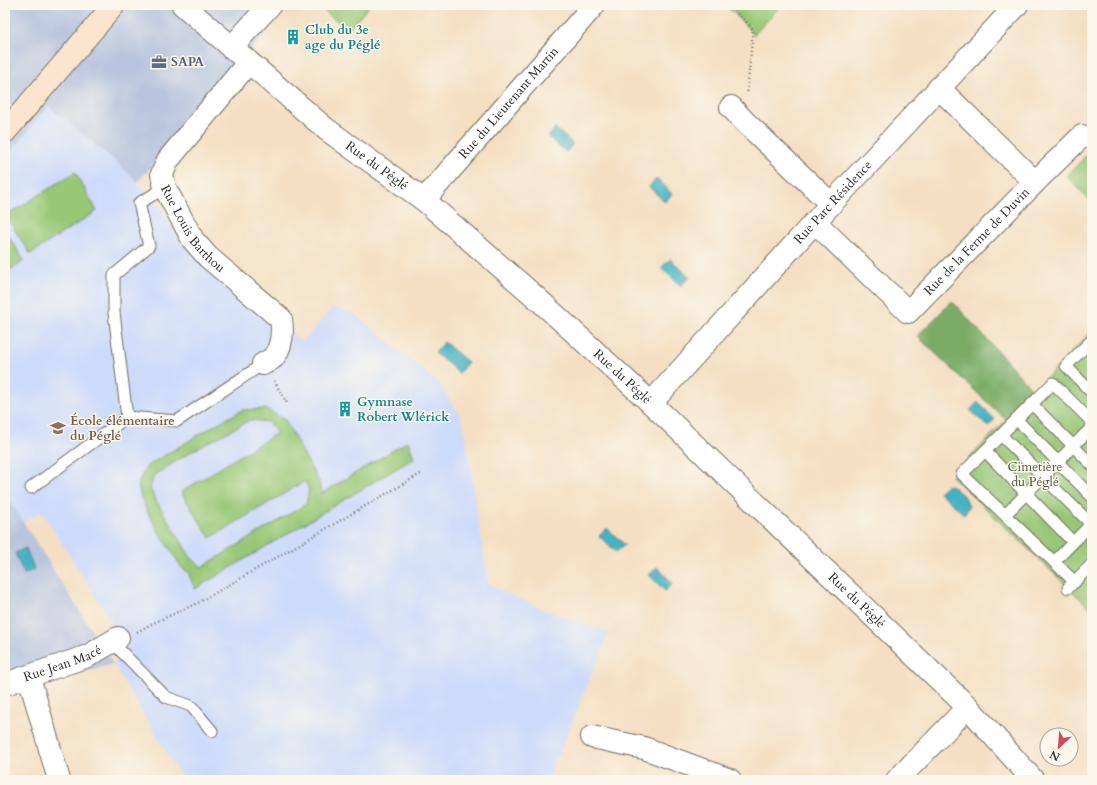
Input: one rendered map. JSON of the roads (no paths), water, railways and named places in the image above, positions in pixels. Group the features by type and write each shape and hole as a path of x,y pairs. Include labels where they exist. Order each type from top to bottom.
{"main road":[{"path":"5,132 114,5"}],"street":[{"name":"Rue du Péglé","path":"182,5 326,129 424,200 539,300 651,403 968,707 1033,780"},
{"path":"231,48 270,5"},
{"name":"Rue du Lieutenant Martin","path":"424,200 594,5"},
{"name":"Rue Parc Résidence","path":"651,403 831,204 1018,5"},
{"name":"Rue Louis Barthou","path":"248,63 168,160 162,174 165,188 193,240 203,251 282,319 283,331 280,345 273,357 264,363"},
{"name":"Rue de la Ferme de Duvin","path":"939,88 1035,182"},
{"path":"738,114 831,204"},
{"name":"Rue de la Ferme de Duvin","path":"815,222 908,312 925,306 1035,182 1082,136"},
{"name":"Rue Jean Macé","path":"5,684 88,656 115,640"},
{"path":"29,677 59,780"},
{"path":"897,780 968,707"},
{"path":"592,737 644,748 730,780"}],"lane":[{"path":"127,417 114,313 114,275 149,246 139,203 165,188"},
{"path":"1090,346 1066,366 1092,392"},
{"path":"31,488 127,417 177,421 264,363"},
{"path":"1091,566 1072,585 1054,562 962,474 1053,382 1092,422"},
{"path":"1032,404 1092,465"},
{"path":"1016,420 1092,497"},
{"path":"1005,515 1092,427"},
{"path":"1001,435 1091,524 1054,562"},
{"path":"985,451 1073,542"},
{"path":"115,640 166,697 191,706 212,731"}],"water":[{"path":"555,128 573,144 566,152 548,137"},
{"path":"657,178 672,194 665,202 649,187"},
{"path":"670,259 690,277 681,286 661,268"},
{"path":"444,342 468,362 459,373 435,353"},
{"path":"978,402 995,419 988,427 970,410"},
{"path":"951,485 966,498 969,507 964,514 939,492 946,486"},
{"path":"607,528 625,545 616,552 599,536"},
{"path":"26,548 34,569 24,574 15,553"},
{"path":"657,567 673,583 665,591 649,575"}],"place":[{"name":"Club du 3e age du Péglé","path":"293,37"},
{"name":"SAPA","path":"159,62"},
{"name":"Gymnase Robert Wlérick","path":"345,409"},
{"name":"École élémentaire du Péglé","path":"58,428"}],"park label":[{"name":"Cimetière du Péglé","path":"1035,474"}]}
